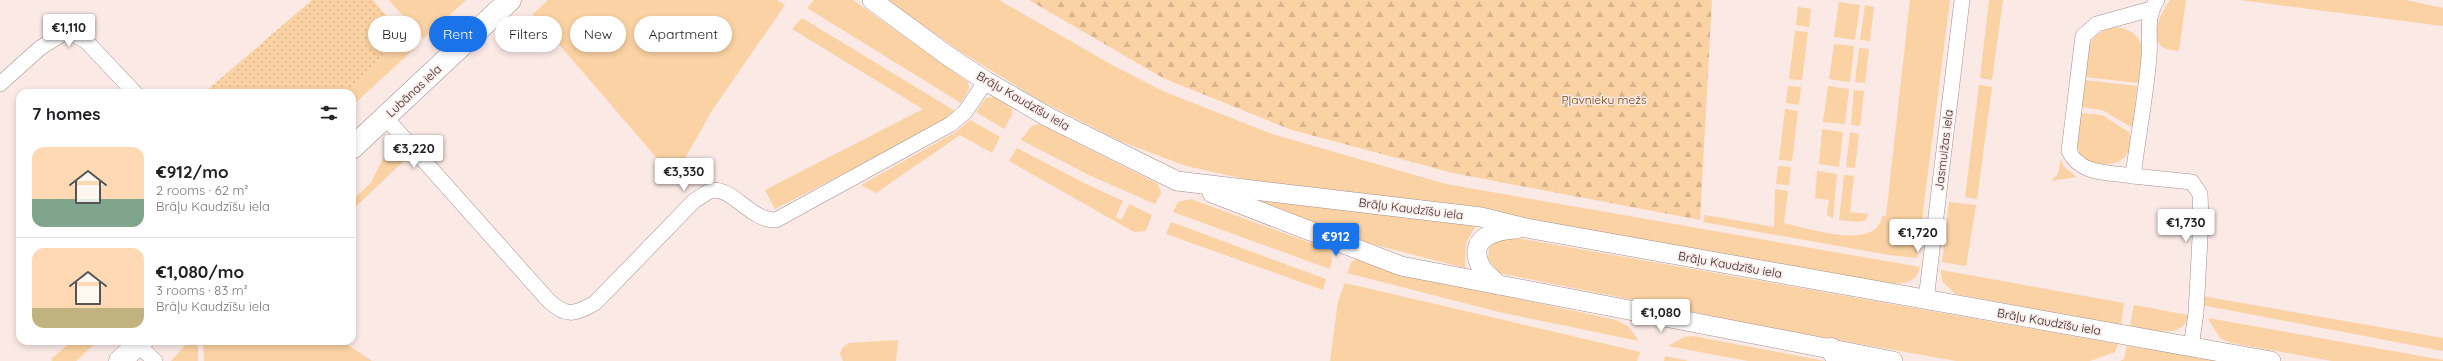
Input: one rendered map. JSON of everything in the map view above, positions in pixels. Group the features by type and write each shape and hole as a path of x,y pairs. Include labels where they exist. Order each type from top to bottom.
{"main road":[{"name":"Lubānas iela","path":"356,144 510,0"},
{"path":"120,361 138,345"}],"street":[{"name":"Brāļu Kaudzīšu iela","path":"872,0 948,56 986,81 1053,120 1177,181 1481,217 1526,228 2271,361"},
{"name":"Jasmuižas iela","path":"1926,300 1962,0"},
{"path":"2133,176 2149,55 2148,27 2154,5"},
{"path":"2154,5 2097,24 2083,36 2069,140 2069,151 2074,162 2085,169 2192,182 2200,194 2201,219 2196,313 2191,347"},
{"path":"0,84 40,48 67,31 86,41 131,89"},
{"path":"385,117 548,300 559,310 571,313 582,311 595,303 694,202 711,191 723,191 767,221 776,220 947,127 965,112 986,81"},
{"name":"Brāļu Kaudzīšu iela","path":"1187,183 1401,266 1835,355 1893,361"},
{"path":"1498,285 1481,267 1478,251 1481,242 1487,235 1497,230 1526,228"},
{"path":"142,345 155,361"}],"green space":[{"path":"312,0 373,0 387,16 368,16 368,52 391,52 350,89 209,89"},
{"path":"389,0 466,0 448,16 429,16 429,34 423,39 421,37 421,16 403,16"},
{"path":"548,0 777,0 785,5 711,112 674,178 562,48 562,16 535,16 533,14"},
{"path":"814,0 853,0 968,82 969,89 961,103 807,8"},
{"path":"887,0 999,0 1112,65 1165,92 1272,134 1446,184 1920,267 1919,272 1914,279 1910,281 1893,284 1474,209 1272,185 1186,166 1120,141 1041,101 958,50"},
{"name":"Pļavnieku mežs","path":"1029,0 1712,0 1700,220 1453,173 1292,130 1163,78"},
{"path":"1910,0 1950,0 1917,258 1889,255 1703,222 1705,215 1774,227 1775,189 1788,191 1784,223 1840,235 1868,233 1877,227 1882,216 1886,216"},
{"path":"1989,0 2003,0 1992,80 1980,78"},
{"path":"2170,0 2186,0 2179,51 2164,48 2159,44 2157,38 2156,31 2160,17"},
{"path":"2240,0 2406,0 2443,8 2443,26"},
{"path":"1839,2 1860,5 1855,40 1834,37"},
{"path":"1865,5 1874,7 1870,41 1860,40"},
{"path":"1798,7 1811,9 1809,27 1796,25"},
{"path":"802,18 955,111 936,126 775,209 765,190 923,109 792,29"},
{"path":"2117,27 2128,30 2140,41 2142,56 2138,83 2085,77 2090,44 2099,33 2107,29"},
{"path":"1795,31 1808,32 1802,80 1789,79"},
{"path":"1834,44 1854,46 1850,82 1829,79"},
{"path":"1859,48 1869,49 1865,83 1855,82"},
{"path":"391,52 411,52 356,102 356,89 350,89"},
{"path":"2084,80 2137,86 2133,128 2102,110 2081,107"},
{"path":"1979,85 1992,87 1977,199 1965,197"},
{"path":"1788,86 1801,87 1799,105 1786,103"},
{"path":"1828,86 1849,89 1845,124 1823,122"},
{"path":"1854,90 1864,91 1860,126 1851,125"},
{"path":"994,97 1012,109 1012,115 1004,129 976,112 986,98"},
{"path":"1785,109 1798,111 1792,161 1779,160"},
{"path":"2080,113 2102,115 2130,133 2130,149 2124,158 2117,162 2100,164 2091,162 2084,158 2079,151 2077,143"},
{"path":"970,120 1000,137 992,153 960,135 876,193 861,185 956,132"},
{"path":"1039,124 1158,184 1161,193 1155,204 1091,176 1021,140 1032,126"},
{"path":"1822,129 1843,132 1839,167 1819,164"},
{"path":"1850,132 1859,134 1855,168 1846,167"},
{"path":"393,145 406,159 356,206 356,196 371,183 387,150"},
{"path":"1017,148 1084,183 1123,201 1116,216 1119,219 1122,219 1129,204 1152,215 1146,231 1134,232 1009,161"},
{"path":"2061,159 2064,167 2077,177 2051,181 2058,174"},
{"path":"1778,166 1791,167 1789,185 1776,184"},
{"path":"1817,171 1837,174 1833,218 1827,215 1829,200 1815,198"},
{"path":"1844,175 1854,176 1850,212 1868,214 1866,220 1858,222 1839,220"},
{"path":"1233,197 1476,225 1466,243 1465,268 1356,240"},
{"path":"1191,199 1330,250 1332,260 1330,269 1173,212 1178,202"},
{"path":"1949,202 1976,205 1966,266 1942,262"},
{"path":"1171,222 1326,279 1323,290 1166,234"},
{"path":"1497,237 1511,237 2118,344 2115,352 2090,361 1956,361 1776,329 1499,273 1488,259 1489,247"},
{"path":"1357,258 1400,273 1616,320 1628,326 1639,341 1499,312 1347,273 1351,263"},
{"path":"1941,270 2124,303 2121,325 1955,294 1942,281"},
{"path":"1345,283 1640,352 1637,361 1330,361 1338,301"},
{"path":"2202,296 2443,338 2443,351 2202,305"},
{"path":"2134,305 2188,315 2185,323 2180,328 2173,331 2155,331 2130,326"},
{"path":"2208,318 2443,361 2332,361 2231,343 2220,338"},
{"path":"1693,336 1825,361 1748,361 1668,346 1684,337"},
{"path":"898,340 896,361 843,361 840,354 842,348 849,343"},
{"path":"67,345 94,345 76,361 52,361 51,359"},
{"path":"185,345 196,345 198,347 198,361 171,361"},
{"path":"203,345 348,345 372,361 204,361"},
{"path":"2127,346 2230,361 2120,361 2124,359"},
{"path":"1665,356 1689,361 1664,361"}]}
